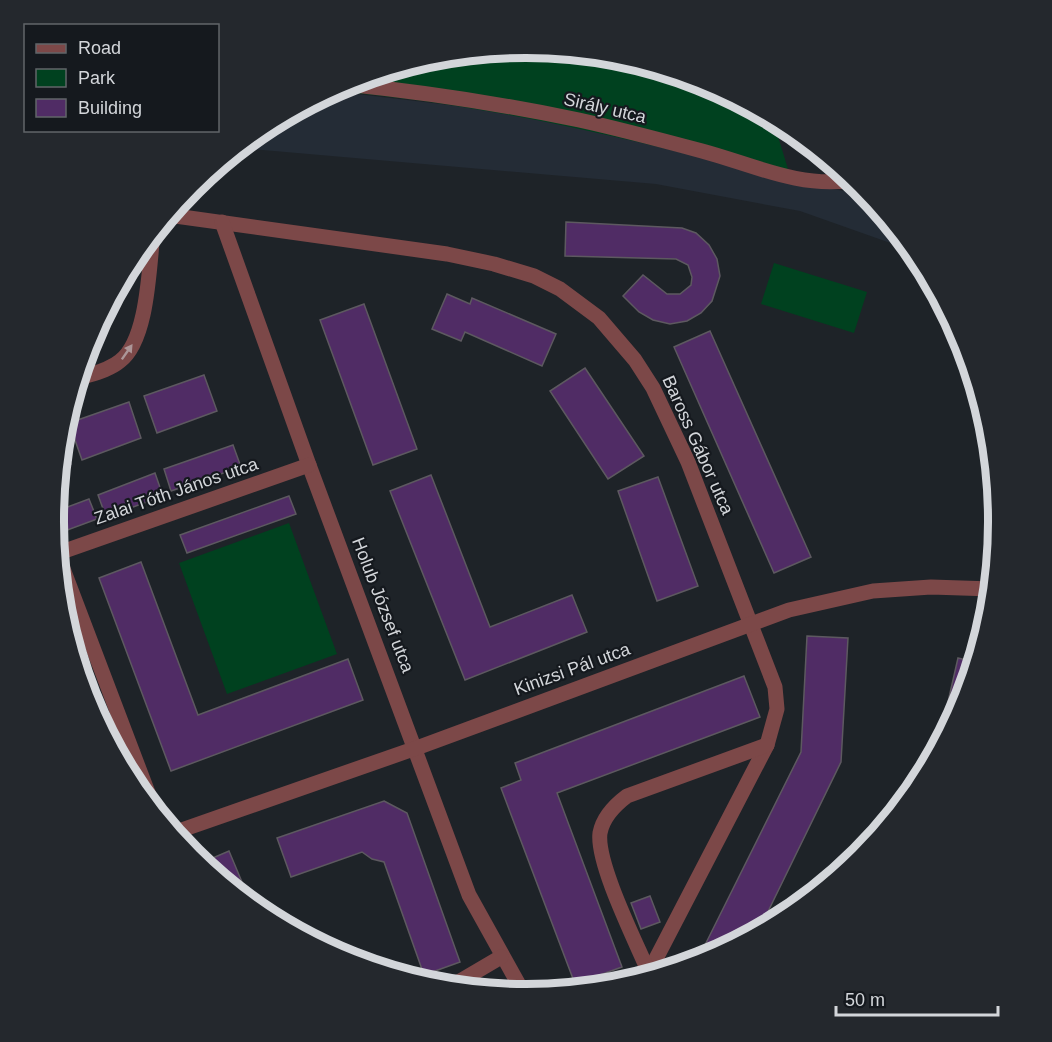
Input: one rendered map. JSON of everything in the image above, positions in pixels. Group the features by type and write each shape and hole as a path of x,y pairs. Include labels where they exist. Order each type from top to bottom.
{"street":[{"name":"Sirály utca","path":"367,87 474,101 579,120 793,178 816,182 839,181"},
{"name":"Baross Gábor utca","path":"178,216 447,254 494,264 534,276 575,299 599,318 619,340 653,388 688,462 751,623 777,698 776,717 767,745 653,966"},
{"name":"Holub József utca","path":"222,222 309,465 469,895 501,957 518,984"},
{"path":"87,376 118,363 132,346 143,311 151,250"},
{"name":"Zalai Tóth János utca","path":"64,551 309,465"},
{"path":"67,579 144,782"},
{"name":"Kinizsi Pál utca","path":"182,830 415,748 751,623 815,602 854,593 931,587 984,589"},
{"path":"645,968 603,861 600,831 606,817 614,806 627,796 767,745"},
{"path":"463,979 501,957"}],"shaded area":[{"path":"351,93 500,111 677,150 792,182 851,192 898,246 800,211 656,184 251,149 295,120"}],"green space":[{"path":"496,59 556,59 616,67 675,83 703,94 731,106 777,132 792,182 621,138 506,114 351,93 406,74 466,62"},
{"path":"774,263 867,292 854,333 761,304"},
{"path":"289,523 337,654 227,694 179,563"}],"building":[{"path":"566,222 682,228 696,233 709,245 717,259 720,276 712,301 701,313 687,321 670,324 653,320 639,312 623,296 643,275 667,294 680,294 691,285 692,277 688,265 676,259 565,256"},
{"path":"447,294 470,304 472,298 556,334 542,366 465,332 461,341 432,329"},
{"path":"364,304 417,449 373,465 320,320"},
{"path":"710,331 811,557 774,573 674,347"},
{"path":"585,368 644,456 608,479 550,391"},
{"path":"204,375 217,411 157,433 144,396"},
{"path":"129,402 141,438 82,460 72,431 74,421"},
{"path":"233,445 241,467 171,491 164,469"},
{"path":"155,473 163,496 106,517 98,495"},
{"path":"431,475 490,627 572,595 587,632 465,680 390,491"},
{"path":"658,477 698,586 657,601 618,491"},
{"path":"289,496 296,514 187,553 180,535"},
{"path":"89,499 97,519 64,531 64,508"},
{"path":"141,562 198,715 348,659 363,700 171,771 99,578"},
{"path":"807,636 848,638 841,762 765,917 704,948 801,752"},
{"path":"958,658 967,660 951,703 948,702"},
{"path":"744,676 760,717 557,793 622,967 586,980 574,981 501,788 521,780 515,763"},
{"path":"384,801 407,813 460,962 429,973 423,972 384,862 372,859 362,852 291,877 277,838"},
{"path":"229,851 242,882 239,883 210,859"},
{"path":"650,896 660,922 641,929 631,903"}]}
